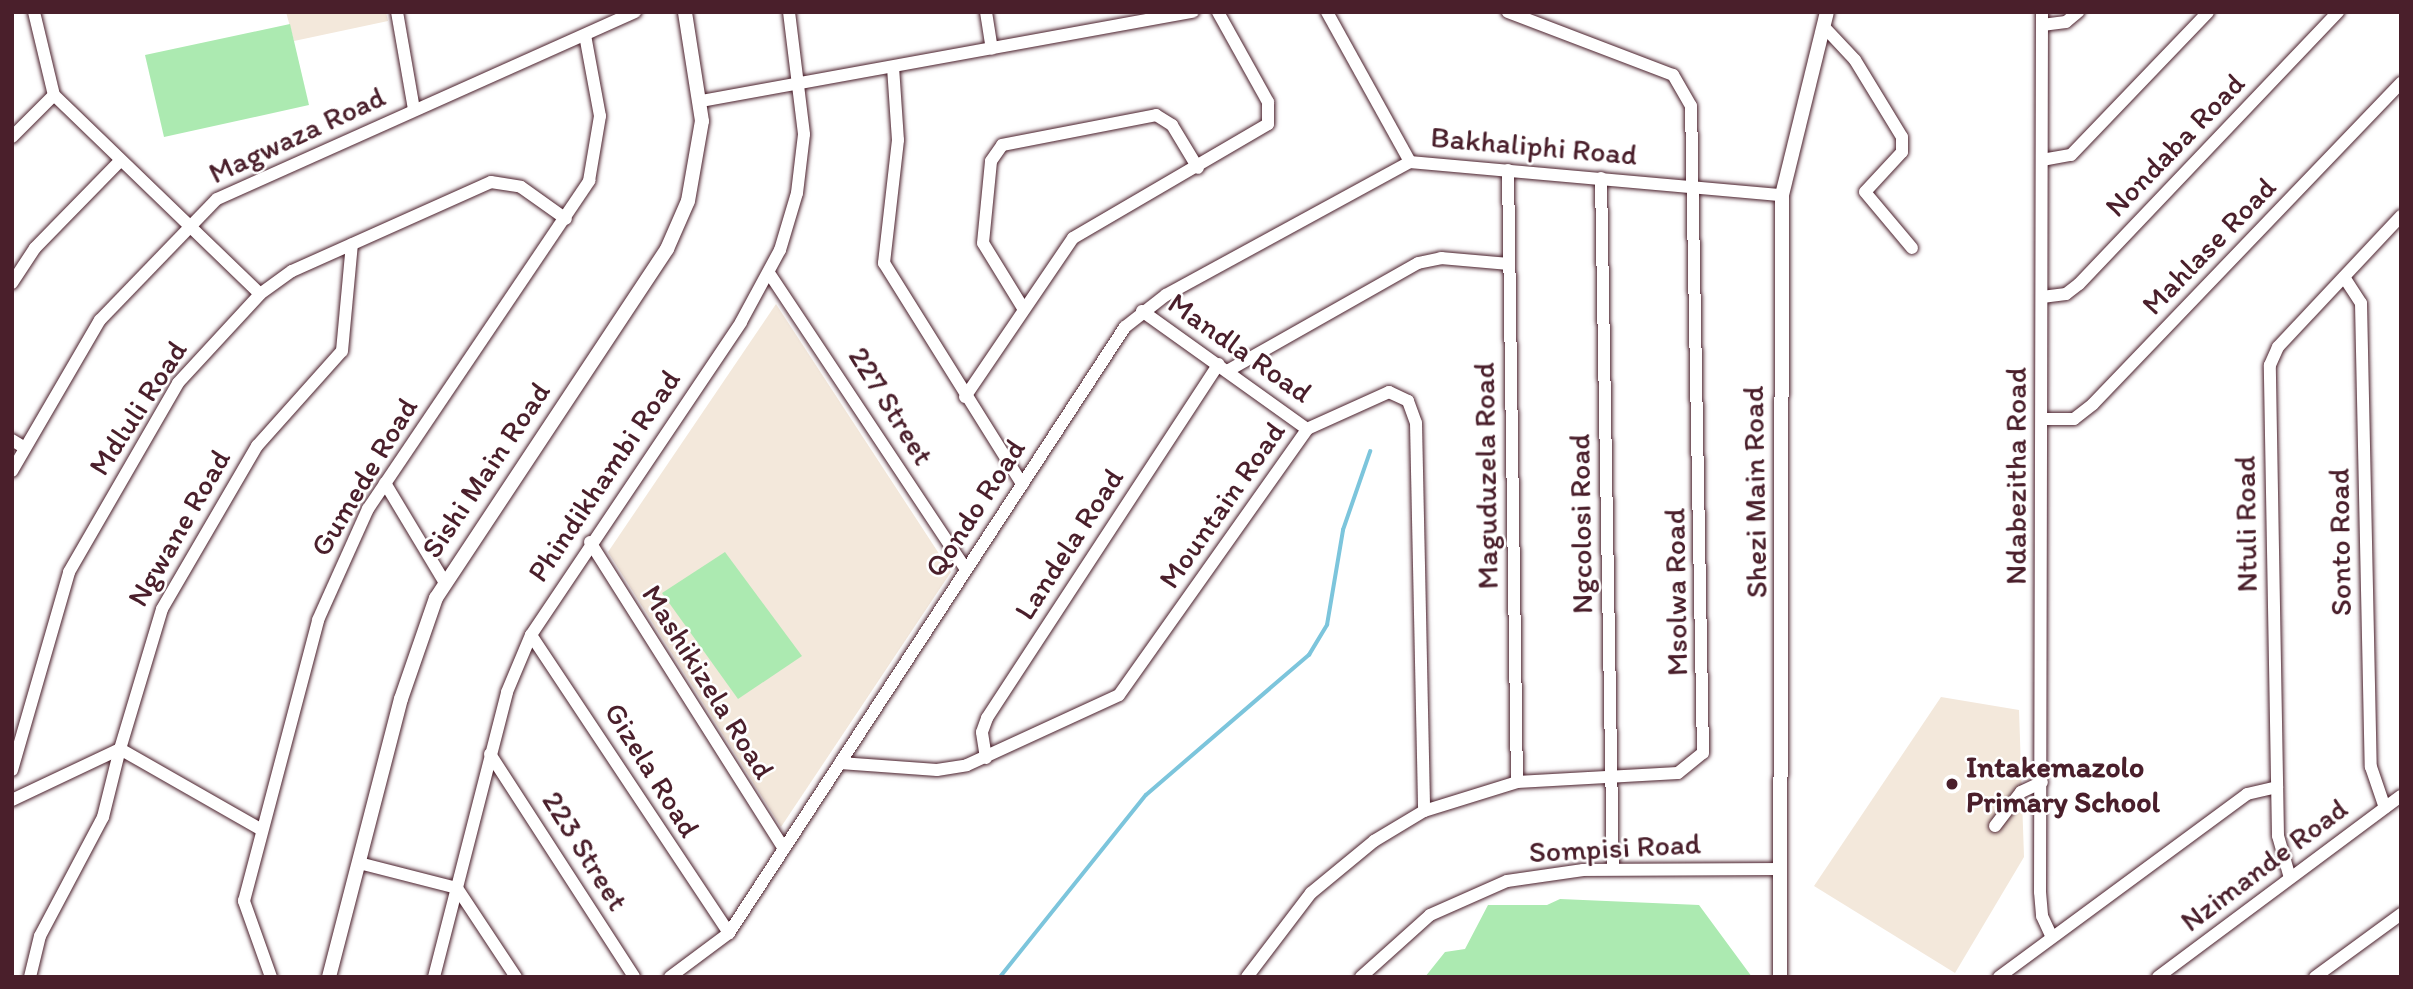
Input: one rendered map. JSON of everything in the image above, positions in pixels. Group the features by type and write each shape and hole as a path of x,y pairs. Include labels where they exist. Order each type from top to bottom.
{"street":[{"path":"34,12 54,95 187,227 260,294"},
{"path":"397,12 414,109"},
{"name":"Magwaza Road","path":"12,471 100,320 187,227 230,190 635,12"},
{"name":"Sishi Main Road","path":"329,977 411,666 444,581 667,249 694,179 701,101 685,12"},
{"name":"Phindikhambi Road","path":"434,977 490,754 531,635 769,273 797,193 804,134 801,83 789,12"},
{"path":"986,12 992,49"},
{"path":"701,101 1193,12"},
{"path":"965,397 1073,238 1256,136 1270,117 1219,12"},
{"name":"Bakhaliphi Road","path":"1327,12 1410,162 1782,195"},
{"name":"Msolwa Road","path":"1247,977 1311,893 1374,841 1424,811 1517,782 1678,773 1703,753 1695,186 1691,106 1681,81 1508,12"},
{"name":"Shezi Main Road","path":"1780,977 1777,869 1782,195 1796,119 1826,29 1827,12"},
{"path":"2042,19 2066,22 2078,12"},
{"path":"2042,160 2071,155 2208,12"},
{"name":"Nondaba Road","path":"2042,297 2066,294 2079,284 2338,12"},
{"name":"Ndabezitha Road","path":"2042,19 2041,907 2052,937"},
{"path":"1826,29 1855,60 1902,137 1902,152 1865,192 1912,248"},
{"name":"Gumede Road","path":"271,977 244,910 262,830 318,620 385,483 566,219 589,181 599,143 598,101 585,35"},
{"path":"892,66 898,140 882,254 965,397 1022,484"},
{"name":"Mahlase Road","path":"2043,419 2074,419 2093,404 2401,83"},
{"path":"12,136 54,95"},
{"path":"1023,308 983,243 991,161 1002,145 1156,115 1172,125 1198,168"},
{"path":"12,283 34,248 121,161"},
{"name":"Qondo Road","path":"670,977 729,933 1022,484 1142,311 1410,162"},
{"name":"Maguduzela Road","path":"1508,170 1517,782"},
{"name":"Ngcolosi Road","path":"1601,178 1613,869"},
{"name":"Mdluli Road","path":"12,770 18,720 69,572 178,383 260,294 292,271 491,182 521,187 566,219"},
{"name":"Ntuli Road","path":"2290,878 2279,853 2270,365 2278,347 2401,216"},
{"name":"Ngwane Road","path":"30,977 40,936 103,817 120,749 162,609 257,446 342,351 352,244"},
{"name":"Landela Road","path":"986,758 982,732 987,718 1224,367 1418,263 1441,258 1509,264"},
{"name":"227 Street","path":"769,273 966,570"},
{"name":"Sonto Road","path":"2344,277 2361,303 2371,767 2385,808"},
{"name":"Mandla Road","path":"1142,311 1224,367 1307,429"},
{"name":"Mountain Road","path":"840,764 937,770 986,758 1123,691 1307,429 1382,393 1403,397 1415,412 1424,811"},
{"path":"12,440 25,448"},
{"path":"385,483 444,581"},
{"name":"Mashikizela Road","path":"590,542 784,849"},
{"name":"Gizela Road","path":"531,635 729,933"},
{"path":"12,800 120,749 262,830"},
{"name":"223 Street","path":"490,754 634,977"},
{"path":"1995,826 2021,792 2042,782"},
{"path":"1999,977 2246,794 2277,787"},
{"name":"Nzimande Road","path":"2158,977 2401,796"},
{"path":"359,863 457,888 516,977"},
{"name":"Sompisi Road","path":"1361,977 1404,934 1458,899 1519,878 1613,869 1777,869"},
{"path":"2315,977 2401,914"}],"shaded area":[{"path":"286,12 386,12 388,21 294,41"},
{"path":"776,304 951,572 781,827 608,552"},
{"name":"Intakemazolo Primary School","path":"1941,697 2019,710 2024,857 1955,973 1814,886"}],"green space":[{"path":"290,24 309,105 164,137 145,55"},
{"path":"725,552 802,656 738,699 662,593"},
{"path":"1560,899 1699,905 1752,977 1425,977 1445,952 1465,949 1488,905 1547,905"}],"waterway":[{"path":"1000,977 1146,795 1309,655 1327,625 1343,530 1370,452"}],"place":[{"name":"Intakemazolo Primary School","path":"1952,784"}]}
